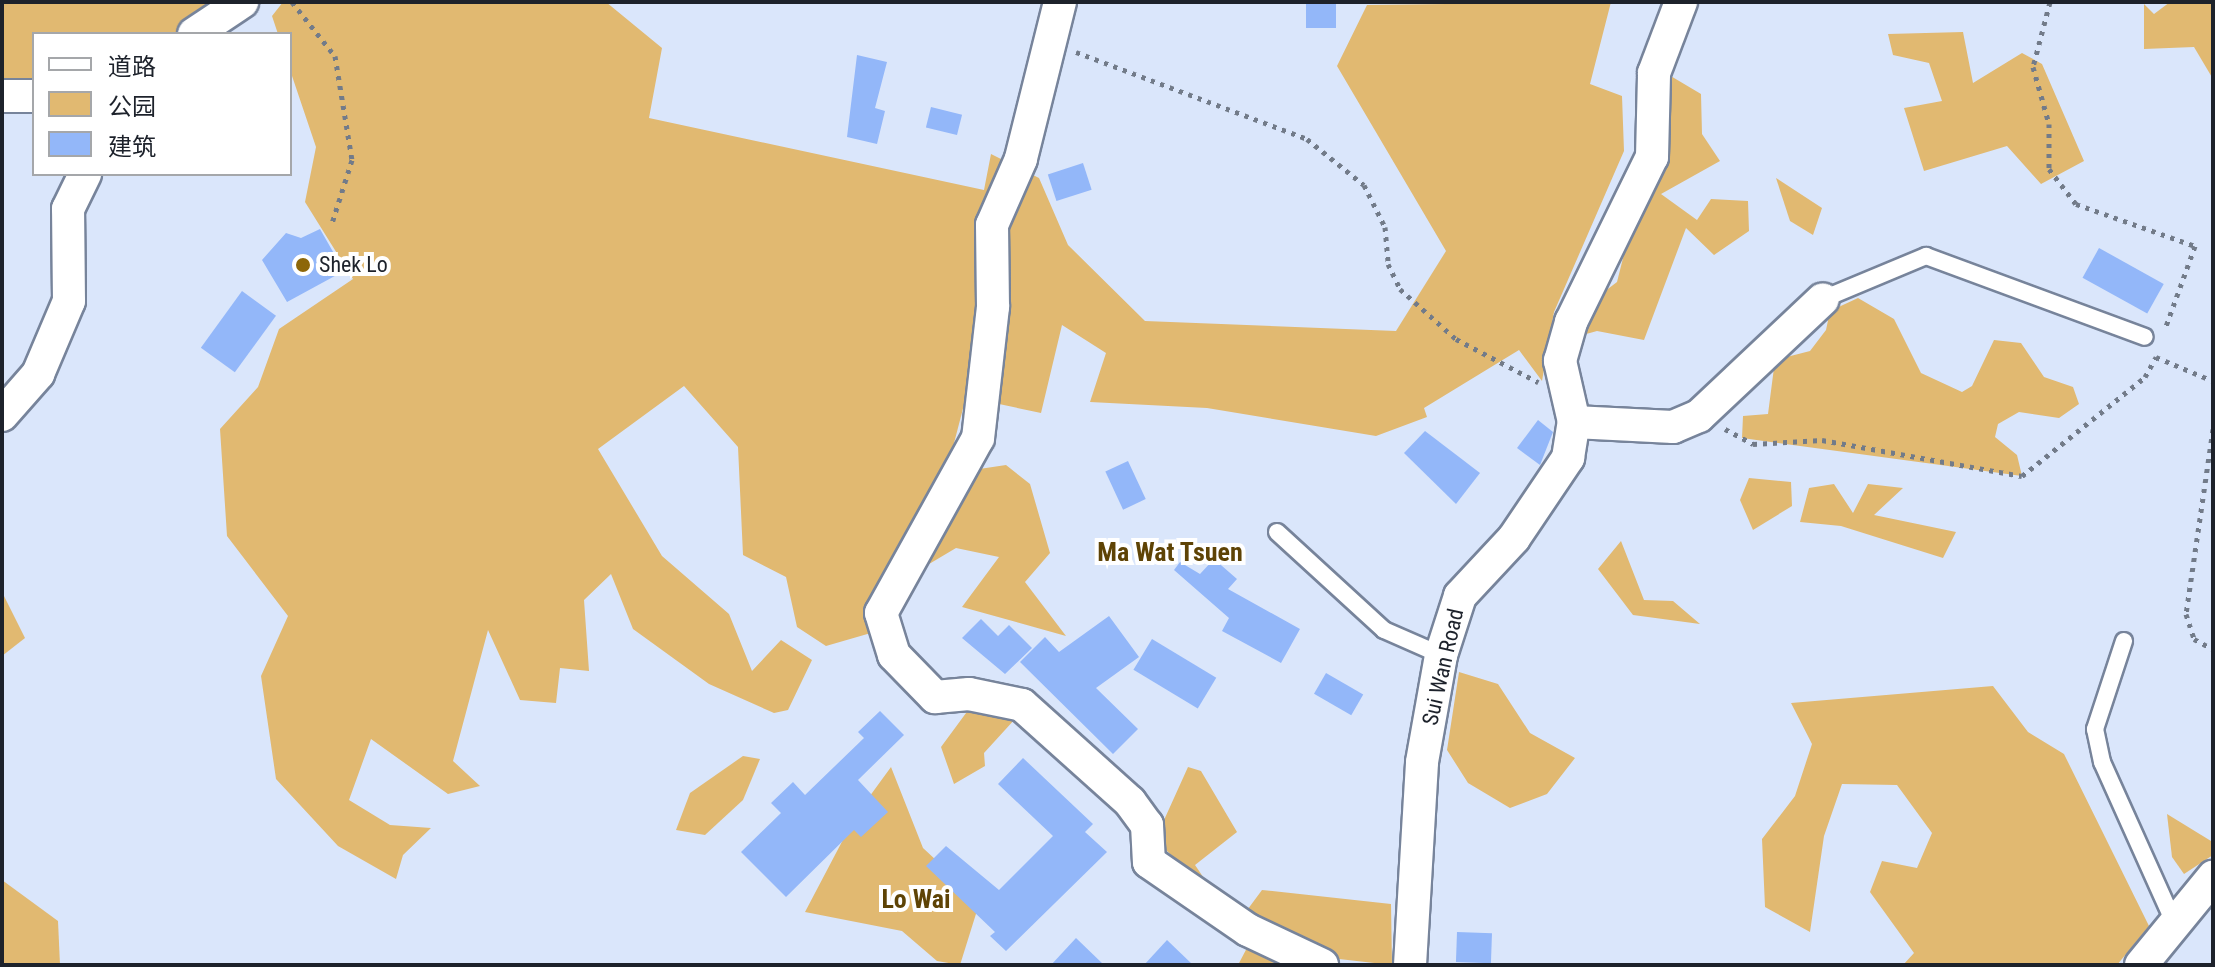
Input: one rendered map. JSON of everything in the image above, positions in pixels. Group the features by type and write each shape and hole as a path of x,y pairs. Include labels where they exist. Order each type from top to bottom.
{"street":[{"path":"197,32 242,2"},
{"path":"1060,2 1055,42 1021,159 992,225 993,307 978,438 881,613 894,655 935,697 969,694 1022,705 1130,802 1147,825 1149,862 1248,930 1322,965"},
{"name":"Sui Wan Road","path":"1410,965 1422,762 1441,655 1460,596 1545,494 1568,458 1574,422 1560,361 1571,322 1652,157 1654,73 1681,2"},
{"path":"2,96 32,96"},
{"path":"2,415 38,374 69,301 68,209 84,176"},
{"path":"1574,422 1673,427 1699,416 1823,299"},
{"path":"2141,965 2213,877"}],"lane":[{"path":"1823,299 1926,256 2145,337"},
{"path":"1277,532 1384,630 1441,655"},
{"path":"2124,641 2095,729 2102,762 2174,922"}],"path":[{"path":"292,2 335,56 352,160 332,223"},
{"path":"1699,416 1753,444 1822,440 2022,476 2145,377 2156,357 2195,246 2076,204 2049,169 2049,124 2033,67 2050,2"},
{"path":"1055,42 1123,75 1307,139 1364,185 1385,227 1388,264 1400,289 1456,339 1507,372 1565,391"},
{"path":"2156,357 2213,381"},
{"path":"2213,429 2186,614 2194,639 2213,649"}],"green space":[{"path":"2,2 242,2 197,32 32,32 32,93 2,96"},
{"path":"283,2 606,2 662,48 649,118 984,190 991,154 1039,178 1068,245 1145,321 1396,331 1446,251 1337,66 1367,5 1611,2 1590,84 1622,96 1624,151 1554,312 1542,381 1519,350 1424,408 1427,417 1376,436 1207,408 1090,402 1106,353 1062,325 1041,413 966,397 946,474 1006,465 1030,484 1050,553 1025,582 1066,636 962,607 999,557 956,548 919,570 895,626 826,646 797,627 786,577 743,555 738,447 684,386 598,449 662,556 729,614 752,671 781,640 812,660 788,710 774,713 709,684 633,629 611,574 584,600 589,671 560,668 556,703 520,700 488,630 453,761 480,786 448,794 371,739 349,800 390,825 431,828 403,855 396,879 338,846 276,779 261,676 288,616 227,536 220,429 258,387 279,329 353,279 305,202 316,147 292,76 292,32 277,32 272,16"},
{"path":"2170,2 2213,2 2213,79 2194,47 2144,49 2144,4 2154,14"},
{"path":"1963,32 1973,83 2022,53 2042,64 2084,161 2041,184 2007,146 1924,171 1904,108 1942,101 1929,63 1893,55 1888,34"},
{"path":"1669,75 1701,94 1702,134 1720,161 1661,194 1697,220 1711,199 1748,201 1749,231 1714,255 1686,228 1644,340 1597,331 1579,336 1596,298 1617,282"},
{"path":"1776,178 1822,208 1813,235 1790,221"},
{"path":"1858,298 1894,319 1921,373 1962,392 1972,386 1994,340 2021,343 2044,377 2073,387 2079,404 2059,418 2019,412 1998,424 1995,437 2017,455 2022,476 1742,438 1743,416 1768,414 1775,360 1810,351 1826,330 1830,311"},
{"path":"1749,478 1791,482 1792,506 1753,530 1740,500"},
{"path":"1834,484 1853,513 1868,484 1903,488 1874,515 1956,532 1943,558 1841,526 1800,522 1809,488"},
{"path":"1621,541 1644,600 1673,601 1700,624 1633,615 1598,569"},
{"path":"2,592 25,638 2,656"},
{"path":"1459,672 1498,684 1530,733 1575,758 1547,794 1510,808 1468,783 1447,750"},
{"path":"1993,686 2028,732 2064,754 2149,926 2117,965 1903,965 1914,953 1870,892 1882,861 1917,868 1932,833 1897,785 1842,784 1824,836 1810,932 1765,907 1762,839 1795,796 1812,744 1791,703"},
{"path":"969,709 1015,719 984,753 985,766 954,784 941,747"},
{"path":"743,756 760,759 743,800 705,835 676,830 690,793"},
{"path":"891,767 923,848 980,901 960,965 937,961 902,931 805,912 856,815"},
{"path":"1188,767 1201,771 1237,832 1195,865 1216,896 1155,840"},
{"path":"2167,814 2211,841 2213,855 2184,874 2172,857"},
{"path":"2,880 58,921 60,965 2,965"},
{"path":"1262,890 1391,904 1392,965 1339,959 1238,965 1259,925 1242,917"}],"building":[{"path":"1306,2 1336,2 1336,28 1306,28"},
{"path":"857,55 887,62 875,108 885,111 877,144 847,137"},
{"path":"931,107 962,115 957,135 926,127"},
{"path":"1083,163 1092,190 1056,201 1048,174"},
{"name":"Shek Lo","path":"320,229 344,271 287,302 262,260 286,233 301,238"},
{"path":"2099,248 2164,284 2147,314 2083,278"},
{"path":"242,291 276,316 235,372 201,348"},
{"path":"1538,420 1553,432 1540,465 1517,448"},
{"path":"1425,431 1480,473 1456,504 1404,453"},
{"path":"1128,461 1146,499 1123,510 1105,472"},
{"path":"1214,559 1237,579 1228,589 1300,629 1281,663 1222,631 1229,618 1174,570 1180,562 1200,574"},
{"path":"1109,616 1139,657 1096,688 1138,729 1113,754 1020,662 1045,637 1059,652"},
{"path":"981,619 998,636 1009,625 1032,648 1005,674 962,638"},
{"path":"1152,639 1216,678 1198,708 1133,670"},
{"path":"1326,673 1363,694 1351,715 1314,694"},
{"path":"880,711 904,735 858,780 888,812 861,837 854,830 786,897 741,852 781,813 771,803 793,782 805,795 864,738 858,732"},
{"path":"1023,758 1093,824 1085,832 1107,852 1006,951 990,936 995,932 926,866 946,846 999,890 1053,836 998,784"},
{"path":"1457,932 1492,933 1491,963 1456,962"},
{"path":"1076,938 1104,965 1051,965"},
{"path":"1167,940 1193,965 1144,965"}],"place":[{"name":"Shek Lo","path":"303,265"}],"district":[{"name":"Ma Wat Tsuen","path":"1170,553"},
{"name":"Lo Wai","path":"916,900"}]}
